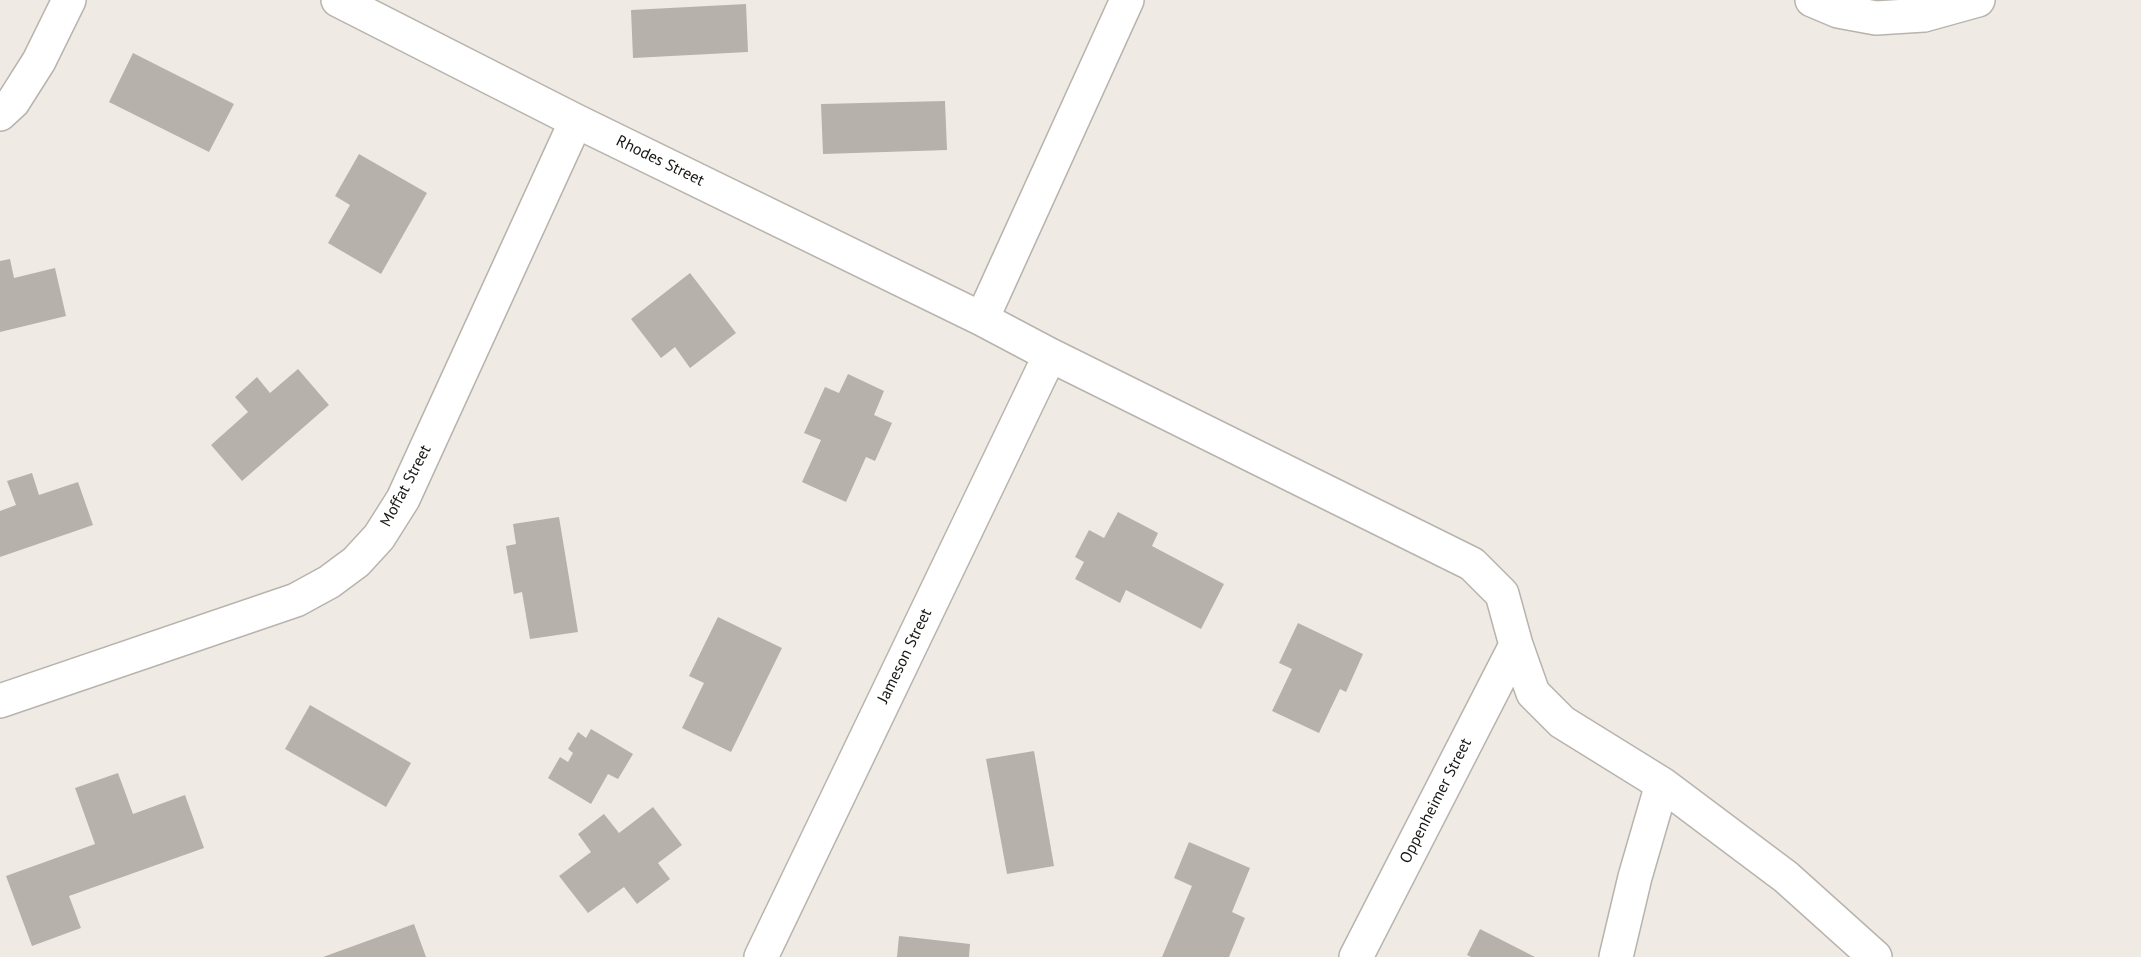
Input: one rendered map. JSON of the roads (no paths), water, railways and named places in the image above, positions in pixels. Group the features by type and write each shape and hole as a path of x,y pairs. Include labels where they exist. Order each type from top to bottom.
{"street":[{"path":"0,114 13,102 39,61 69,0"},
{"name":"Rhodes Street","path":"338,0 576,121 982,319 1472,564 1502,594 1516,645 1533,693 1562,722 1662,784 1786,877 1875,957"},
{"path":"982,319 1127,0"},
{"path":"1812,0 1838,11 1876,18 1923,15 1978,0"},
{"name":"Moffat Street","path":"0,700 296,600 329,582 356,562 379,537 404,499 576,121"},
{"name":"Jameson Street","path":"760,957 1050,355"},
{"name":"Oppenheimer Street","path":"1356,957 1516,645"},
{"path":"1616,957 1635,877 1662,784"}]}
